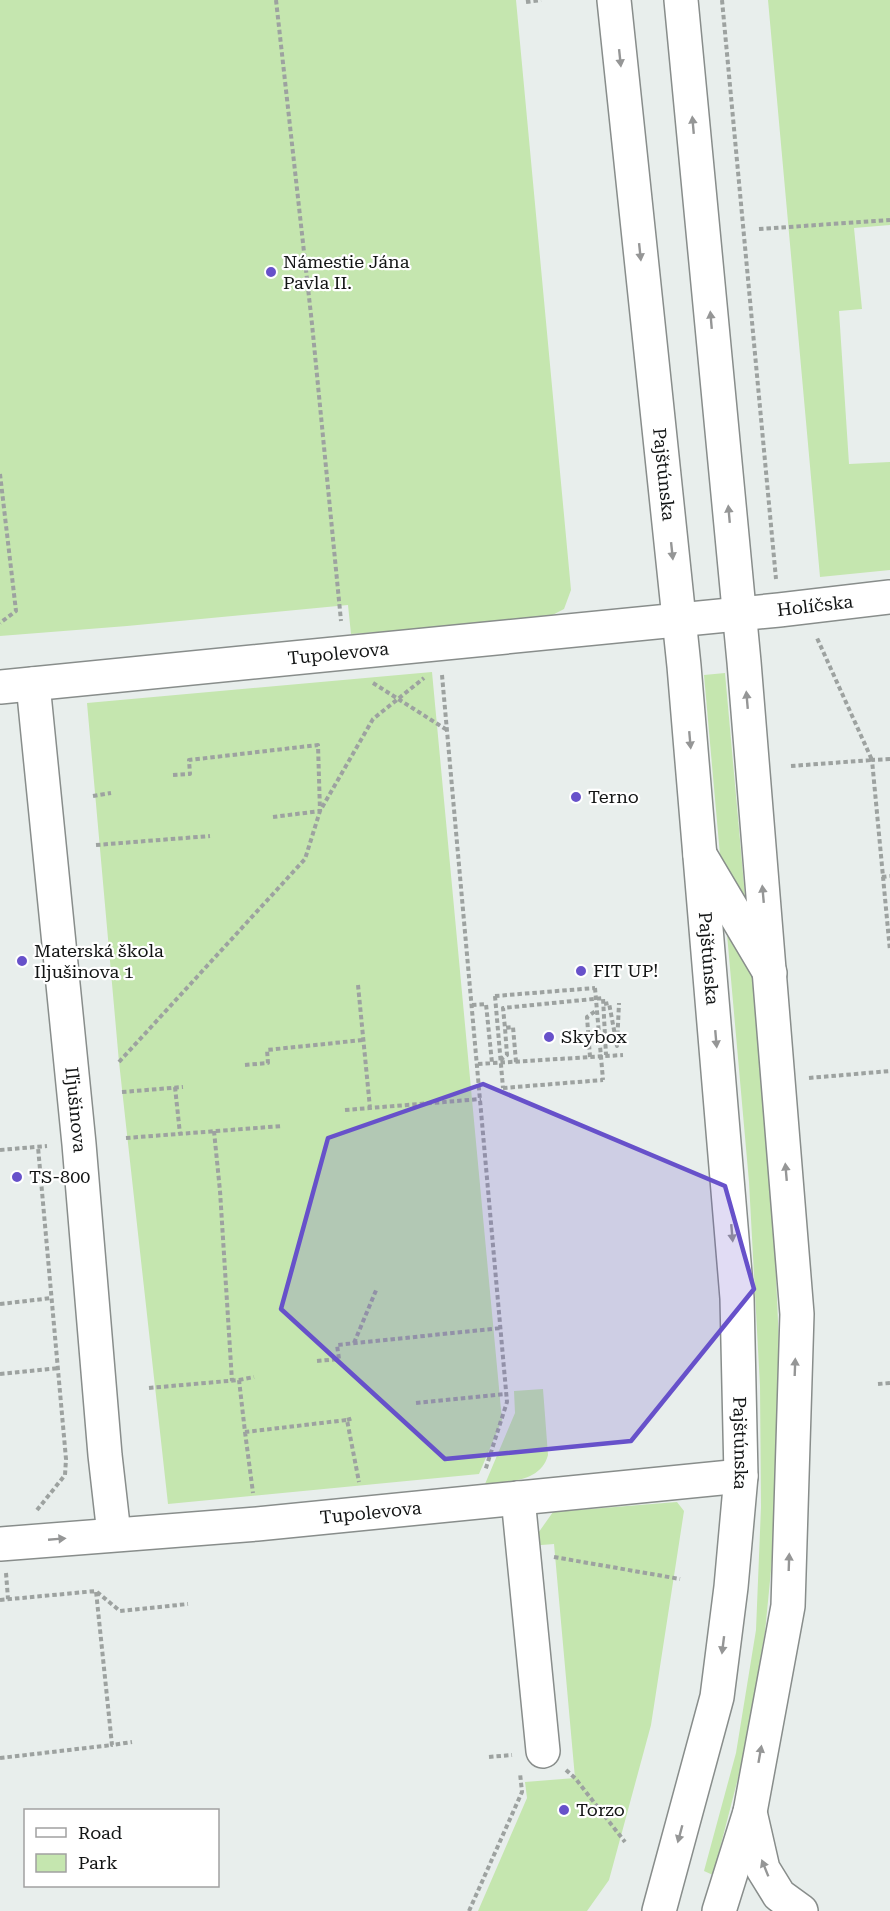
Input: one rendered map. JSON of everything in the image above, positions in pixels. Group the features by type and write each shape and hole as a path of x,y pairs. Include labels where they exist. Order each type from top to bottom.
{"main road":[{"name":"Pajštúnska","path":"614,0 679,619 737,1298 741,1476 717,1697 659,1911"},
{"path":"681,0 739,614 797,1314 788,1606 750,1812 719,1911"},
{"name":"Holíčska","path":"679,619 890,597"},
{"name":"Tupolevova","path":"0,687 354,665 679,619"},
{"name":"Iľjušinova","path":"33,684 79,1144 104,1444 114,1534"},
{"path":"700,855 770,973"},
{"name":"Tupolevova","path":"0,1544 257,1524 741,1476"},
{"path":"518,1498 524,1552 527,1756"},
{"path":"750,1812 763,1869 779,1895 801,1911"}],"path":[{"path":"276,0 312,324 354,665 399,700 447,730"},
{"path":"526,2 541,0"},
{"path":"722,0 777,588"},
{"path":"759,230 890,220"},
{"path":"0,474 16,611 0,623"},
{"path":"813,629 872,760 890,951"},
{"path":"441,664 507,1402 483,1477"},
{"path":"119,1062 305,859 320,811 373,719 432,671"},
{"path":"173,775 190,774 189,760 318,745 320,811"},
{"path":"790,766 890,759"},
{"path":"93,796 111,793"},
{"path":"273,817 320,811"},
{"path":"96,845 210,836"},
{"path":"882,877 890,876"},
{"path":"358,985 370,1108"},
{"path":"595,988 597,1010 603,1080 503,1088 495,996 595,988"},
{"path":"500,1060 507,1055 503,1008 603,998 606,1055"},
{"path":"472,1005 486,1004 492,1064"},
{"path":"604,1004 609,1004 617,1046 619,1004"},
{"path":"590,1057 586,1017 597,1010"},
{"path":"505,1028 513,1028 516,1062"},
{"path":"245,1065 268,1063 267,1050 363,1040"},
{"path":"478,1064 623,1055"},
{"path":"778,1081 890,1071"},
{"path":"175,1087 180,1134"},
{"path":"122,1092 183,1087"},
{"path":"345,1110 481,1100"},
{"path":"126,1138 282,1126"},
{"path":"214,1131 232,1381"},
{"path":"0,1150 56,1146"},
{"path":"34,1513 66,1474 38,1147"},
{"path":"354,1343 377,1288"},
{"path":"0,1304 52,1298"},
{"path":"316,1361 339,1359 337,1345 501,1328"},
{"path":"0,1374 58,1368"},
{"path":"148,1388 254,1377"},
{"path":"239,1380 257,1524"},
{"path":"878,1384 890,1383"},
{"path":"416,1403 506,1394"},
{"path":"245,1432 353,1418"},
{"path":"347,1420 364,1513"},
{"path":"524,1552 680,1579"},
{"path":"96,1591 112,1745"},
{"path":"0,1600 96,1591 120,1611 188,1604"},
{"path":"0,1758 132,1742"},
{"path":"469,1911 522,1792 527,1756"},
{"path":"489,1757 527,1756 575,1778 625,1842"}],"highlighted area":[{"path":"483,1084 725,1186 754,1289 631,1441 445,1459 281,1309 328,1138"}],"green space":[{"name":"Námestie Jána Pavla II.","path":"0,0 516,0 571,590 564,609 543,620 351,634 348,605 0,636"},
{"path":"768,0 890,0 890,225 854,228 862,309 839,311 849,464 890,462 890,570 820,577"},
{"path":"432,672 502,1420 479,1474 168,1504 119,1062 87,703"},
{"path":"725,673 773,1208 781,1389 777,1509 765,1632 744,1755 713,1875 704,1871 736,1753 756,1630 761,1507 760,1386 749,1182 704,675"},
{"path":"543,1389 548,1455 544,1464 531,1476 485,1484 515,1413 514,1391"},
{"path":"677,1502 684,1511 651,1725 609,1880 587,1911 478,1911 527,1798 525,1782 575,1778 554,1544 529,1546 553,1512"}],"place":[{"name":"Námestie Jána Pavla II.","path":"271,272"},
{"name":"Terno","path":"576,797"},
{"name":"Materská škola Iljušinova 1","path":"22,961"},
{"name":"FIT UP!","path":"581,971"},
{"name":"Skybox","path":"549,1037"},
{"name":"TS-800","path":"17,1177"},
{"name":"Torzo","path":"564,1810"}]}
